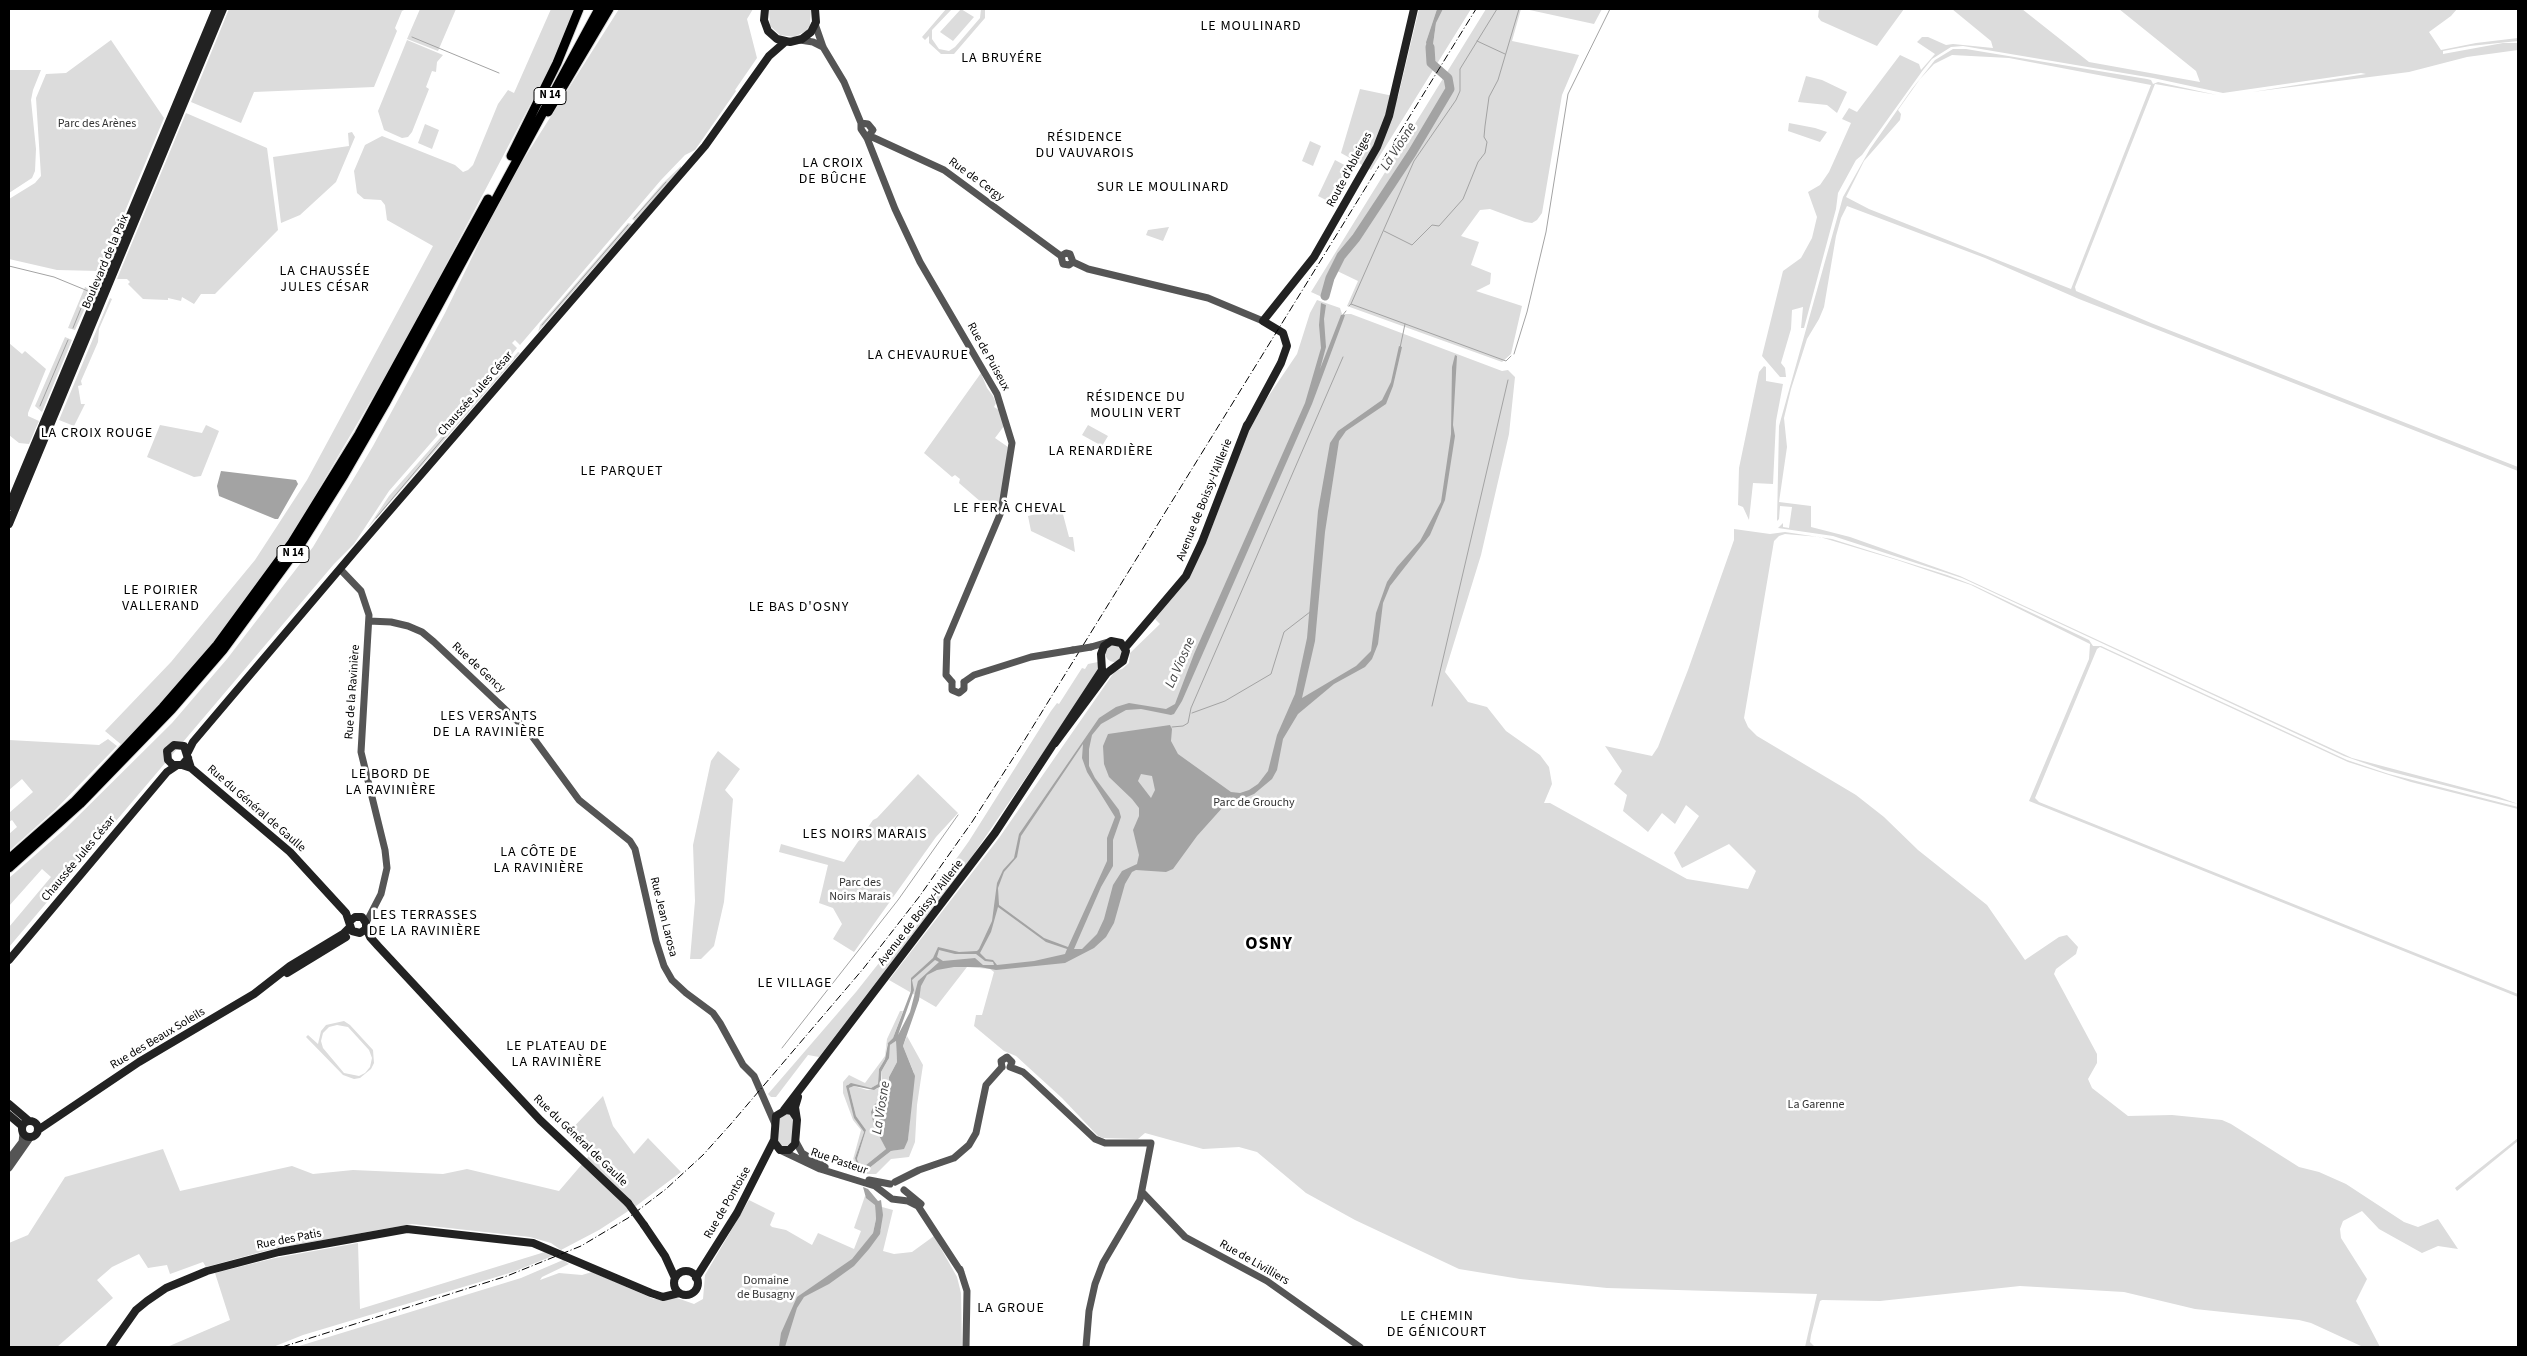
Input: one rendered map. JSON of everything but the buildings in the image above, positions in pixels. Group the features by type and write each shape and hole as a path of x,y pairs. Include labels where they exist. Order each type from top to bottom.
{"highway":[{"path":"509,160 557,63 579,9"},
{"name":"N 14","path":"9,859 74,802 199,667 291,544 350,449 592,9"},
{"name":"N 14","path":"9,868 80,804 172,709 223,650 300,545 344,475 384,404 502,184 599,9"},
{"path":"502,184 609,9"},
{"path":"589,44 614,9"}],"main road":[{"name":"Boulevard de la Paix","path":"9,506 216,9"},
{"name":"Boulevard de la Paix","path":"9,524 223,9"},
{"path":"764,9 764,20 770,34 769,56"},
{"path":"770,34 785,42 800,40 809,34 815,24 815,9"},
{"name":"Route d'Ableiges","path":"1263,322 1314,257 1341,213 1377,146 1389,116 1414,9"},
{"name":"Chaussée Jules César","path":"9,960 167,772 180,761 193,742 340,569 706,146 769,56 785,42"},
{"name":"Avenue de Boissy-l'Aillerie","path":"1125,648 1186,576 1202,542 1264,381 1285,351 1285,336 1263,322"},
{"path":"1108,642 1118,642 1125,648 1124,661 1115,666 1055,743 1102,670 1102,651 1108,642"},
{"path":"1103,660 1108,665 1115,666"},
{"path":"182,745 180,761 167,754 169,748 176,744 182,745 193,742"},
{"name":"Avenue de Boissy-l'Aillerie","path":"775,1124 776,1116 799,1093 892,968 958,885 995,834 1055,743"},
{"name":"Rue du Général de Gaulle","path":"180,761 191,768 280,843 552,1133 628,1203 665,1256 675,1282"},
{"name":"Rue des Beaux Soleils","path":"30,1138 36,1135 38,1130 53,1119 139,1062 216,1018 275,979 290,966 358,925"},
{"name":"Avenue de Boissy-l'Aillerie","path":"796,1142 795,1105 799,1093"},
{"path":"9,1104 32,1122 38,1130"},
{"path":"783,1110 792,1111 796,1117"},
{"path":"9,1115 30,1138"},
{"name":"Rue des Beaux Soleils","path":"32,1122 53,1119"},
{"path":"22,1130 32,1122"},
{"path":"775,1124 774,1140 784,1151 796,1142"},
{"name":"Rue de Pontoise","path":"696,1278 737,1213 774,1140"},
{"name":"Rue de Pontoise","path":"765,1161 784,1151"},
{"name":"Rue des Patis","path":"110,1347 136,1310 166,1288 207,1271 279,1252 414,1229 533,1243 651,1293 663,1297 679,1294"},
{"name":"Rue du Général de Gaulle","path":"665,1256 685,1272"},
{"name":"Rue de Pontoise","path":"685,1272 709,1256"},
{"path":"651,1293 661,1293 685,1272 696,1278 696,1289 693,1293 679,1294 675,1282"}],"street":[{"path":"815,24 823,47"},
{"path":"800,40 813,42 823,47"},
{"name":"Rue de Puiseux","path":"823,47 844,82 861,123 868,124 871,127 869,137 895,209 920,262 997,394 1012,443 1001,512 946,640 947,677 952,682"},
{"name":"Rue de Cergy","path":"869,137 944,170 1061,256 1066,253 1070,254 1072,262 1088,269 1208,298 1263,322"},
{"name":"Rue de la Ravinière","path":"340,569 356,585 364,597 369,621 361,752 387,865 381,894 372,910 358,925"},
{"name":"Rue de Gency","path":"369,621 391,622 408,626 422,632 438,644 529,732 580,800 623,834 635,849"},
{"path":"964,682 974,675 1031,657 1091,647 1108,642"},
{"path":"1091,647 1102,651"},
{"path":"959,679 964,682 964,689 959,693 952,690 952,682 959,679"},
{"name":"Rue Jean Larosa","path":"635,849 656,941 664,966 672,980 713,1013 743,1065 754,1076 775,1124"},
{"path":"962,1272 921,1209 911,1203 889,1196 887,1190 893,1183 919,1170 954,1158 970,1145 976,1133 986,1085 1002,1067 1007,1069 1010,1067 1023,1072 1095,1139 1105,1143 1151,1143 1143,1193 1103,1263 1089,1311 1086,1347"},
{"path":"765,1102 783,1110"},
{"path":"9,1158 22,1142 22,1130"},
{"path":"9,1168 30,1138"},
{"name":"Rue Pasteur","path":"796,1142 802,1153 823,1166 857,1179"},
{"name":"Rue Pasteur","path":"784,1151 820,1169 872,1183 893,1183"},
{"path":"897,1199 903,1196 908,1176"},
{"name":"Rue Pasteur","path":"872,1183 889,1196"},
{"path":"893,1183 901,1184 923,1206 952,1252 962,1272 967,1291 966,1347"},
{"name":"Rue de Livilliers","path":"1143,1193 1185,1237 1267,1281 1360,1347"}],"green space":[{"path":"229,9 406,9 402,11 395,28 397,31 374,87 254,92 241,123 191,102"},
{"path":"420,9 456,9 438,51 407,39"},
{"path":"551,9 575,9 561,46 403,346 294,531 248,599 207,650 123,746 105,731 171,662 255,560 307,480 433,246 387,220 385,205 381,200 364,199 357,193 354,171 365,145 382,136 455,165 463,172 468,170 473,165 498,104 508,90 514,93"},
{"path":"619,9 753,9 747,19 757,58 695,150 685,155 661,180 520,345 515,340 512,343 517,348 501,368 498,366 389,491 354,544 334,564 9,947 9,927 51,877 42,869 9,906 9,878 66,828 172,723 227,659 313,547 373,446 445,313 506,187"},
{"path":"769,9 811,9 810,25 806,31 794,37 780,35 770,26"},
{"path":"946,9 952,9 932,30 932,39 939,49 949,51 955,47 980,18 981,9 985,9 985,18 954,54 941,54 929,43 929,36 925,40 922,37"},
{"path":"961,9 974,17 953,41 940,32"},
{"path":"1419,9 1437,9 1426,42 1428,60 1432,52 1436,23 1443,9 1471,9 1371,170 1341,153 1360,89 1398,97"},
{"path":"1486,9 1521,9 1512,41 1579,55 1562,95 1542,213 1532,223 1490,209 1480,210 1461,236 1479,242 1471,265 1491,273 1490,284 1476,291 1522,306 1511,354 1502,362 1347,306 1358,281 1333,269 1322,297 1311,292"},
{"path":"1525,9 1602,9 1594,24"},
{"path":"1819,9 1904,9 1877,46 1821,21 1818,17"},
{"path":"1952,9 2022,9 2089,62 2200,82 2196,71 2119,9 2457,9 2451,16 2429,32 2441,50 2476,43 2518,38 2518,41 2470,46 2443,51 2443,54 2503,43 2518,43 2518,50 2467,57 2409,72 2252,92 2366,74 2361,73 2223,93 2153,78 1963,46 1951,47 1932,59 1923,70 1862,155 1856,160 1838,193 1836,209 1804,328 1801,328 1803,307 1792,310 1791,329 1781,363 1785,368 1786,377 1780,377 1762,356 1783,271 1801,258 1812,238 1817,217 1808,192 1820,185 1829,172 1851,123 1842,119 1849,108 1857,112 1900,55 1919,64 1921,70 1935,54 1917,42 1922,37 1928,37 1946,45 1953,44 1993,48 1991,41"},
{"name":"Parc des Arènes","path":"111,40 164,118 100,271 57,270 9,259 9,199 35,183 41,176 36,98 46,74 66,73"},
{"path":"407,40 443,55 437,62 436,72 432,71 426,87 429,89 412,132 408,137 402,138 384,130 378,111"},
{"path":"1953,49 1966,49 2147,79 2151,80 2153,84 2158,82 2217,95 2155,84 2075,287 2076,291 2151,323 2518,467 2518,471 2079,299 1985,258 1847,206 1841,218 1836,236 1824,307 1807,339 1784,418 1787,447 1779,502 1811,506 1811,527 1850,537 1960,576 2352,758 2499,797 2518,804 2384,770 2344,756 1962,578 1833,536 1778,528 1783,523 1783,527 1789,528 1792,507 1780,506 1779,519 1777,521 1779,426 1843,197 1870,149 1912,89 1935,60","holes":["1952,55 2009,58 2151,85 2071,289 1869,209 1846,197 1864,161 1900,120 1901,114 1898,110 1920,79 1934,64"]},
{"path":"9,70 41,70 31,100 36,149 35,171 32,178 9,193"},
{"path":"1806,76 1822,80 1847,92 1837,113 1827,105 1798,102"},
{"path":"186,113 267,148 278,230 215,294 201,294 194,304 182,297 181,301 168,298 168,300 143,299 128,284 130,282 127,279 117,279"},
{"path":"1789,123 1827,132 1820,142 1788,131"},
{"path":"425,124 439,130 432,149 418,143"},
{"path":"352,132 355,137 336,182 300,215 281,223 273,157 349,146 348,133"},
{"path":"1310,141 1321,146 1313,166 1302,161"},
{"path":"1335,160 1350,168 1332,203 1318,196"},
{"path":"681,166 681,169 635,221 632,219 663,183"},
{"path":"628,223 632,224 538,332 540,325"},
{"path":"1169,227 1163,241 1146,235 1148,230"},
{"path":"85,287 93,290 75,330 68,328"},
{"path":"110,298 112,299 99,329 98,342 81,381 82,385 78,386 81,404 85,404 74,426 59,420"},
{"path":"1317,300 1340,308 1342,314 1351,314 1502,371 1508,370 1515,377 1509,434 1481,555 1445,672 1468,702 1487,707 1506,731 1540,755 1549,767 1552,784 1544,803 1550,803 1687,879 1748,889 1756,871 1729,844 1682,868 1674,853 1699,816 1686,805 1675,824 1662,813 1648,832 1623,811 1627,795 1614,784 1622,771 1605,746 1652,756 1658,747 1688,670 1734,540 1734,529 1770,534 1785,532 1817,537 1785,534 1779,536 1774,541 1744,718 1748,727 1757,736 1856,795 1884,817 1918,850 1987,905 2025,960 2059,937 2067,935 2078,947 2076,954 2056,969 2054,974 2097,1054 2097,1063 2088,1079 2092,1088 2128,1116 2172,1115 2222,1120 2299,1167 2319,1172 2346,1184 2404,1222 2418,1227 2438,1219 2458,1249 2438,1246 2422,1253 2379,1229 2362,1211 2343,1221 2340,1229 2341,1238 2367,1279 2356,1301 2380,1347 2361,1346 2311,1323 2299,1320 2195,1309 2124,1292 2020,1286 1880,1301 1822,1300 1820,1301 1811,1335 1810,1342 1815,1347 1805,1347 1817,1294 1607,1288 1520,1279 1459,1269 1355,1220 1306,1193 1257,1152 1239,1147 1203,1149 1145,1133 1138,1139 1103,1138 1098,1136 1062,1098 1016,1056 1004,1051 974,1026 976,1015 982,1015 994,972 990,969 967,967 936,1007 889,980 999,838 1115,671 1122,669 1129,663 1130,653 1160,624 1155,619 1185,583 1207,540 1255,416 1297,354 1310,313"},
{"path":"65,337 72,340 42,412 35,406"},
{"path":"9,343 22,354 25,351 46,369 28,413 28,416 39,421 29,444 19,443 9,435"},
{"path":"518,352 520,353 367,529 389,496 461,414 469,409"},
{"path":"1764,366 1766,367 1766,381 1783,384 1776,421 1773,484 1753,483 1749,520 1743,507 1738,505 1739,468 1759,372"},
{"path":"981,373 987,388 993,396 996,403 994,407 999,410 1004,426 995,438 1008,447 1001,502 996,515 959,483 960,479 955,475 952,477 924,453"},
{"path":"160,425 202,433 206,425 219,431 201,476 194,477 147,457"},
{"path":"1088,425 1108,436 1102,446 1082,435"},
{"path":"1060,503 1069,537 1073,537 1075,552 1031,531 1028,516 1052,510 1051,506"},
{"path":"1821,537 1947,575 1973,585 2089,640 2093,646 2101,646 2347,760 2389,774 2518,807 2518,809 2411,782 2348,762 2100,647 2097,649 2035,798 2039,802 2518,994 2518,997 2029,801 2089,659 2090,644 1971,585"},
{"path":"1114,644 1120,647 1123,653 1120,659 1114,662 1108,659 1105,653 1108,647"},
{"path":"1098,662 1100,669 971,858 819,1057 808,1055 776,1097 771,1097 768,1094 856,992 909,925 969,841 1051,711 1057,703 1059,704 1082,668 1085,669 1088,664"},
{"path":"108,739 117,746 56,809 9,851 9,834 17,827 12,820 9,822 9,813 33,792 22,779 9,790 9,740 99,745"},
{"path":"718,751 740,769 725,790 733,799 724,902 714,946 701,959 690,959 695,901 693,845 711,761"},
{"name":"Parc des Noirs Marais","path":"918,774 958,813 936,837 854,952 833,939 842,924 833,908 819,903 828,865 779,852 781,844 844,862 873,820"},
{"path":"900,1011 903,1011 893,1038 887,1045 885,1059 879,1069 878,1084 871,1088 848,1084 855,1119 864,1132 855,1158 859,1173 851,1167 861,1130 853,1120 843,1093 843,1082 849,1075 865,1083 885,1056 887,1039"},
{"path":"344,1021 373,1050 374,1063 371,1069 360,1078 354,1079 343,1075 306,1037 308,1035 318,1044 321,1031 326,1025","holes":["337,1025 348,1027 369,1050 372,1058 370,1067 359,1076 344,1073 323,1048 321,1041 323,1033 329,1027"]},
{"path":"907,1036 923,1065 917,1105 915,1142 909,1157 891,1159 876,1174 865,1174 868,1169 891,1151 897,1150 908,1140 914,1073 903,1046"},
{"path":"896,1041 897,1062 889,1077 889,1090 875,1104 882,1141 886,1149 861,1169 857,1159 866,1130 856,1116 849,1088 854,1086 867,1090 877,1089 882,1082 881,1072 888,1060 890,1045"},
{"path":"603,1096 613,1126 634,1154 648,1138 681,1172 636,1206 599,1230 561,1250 551,1243 530,1237 412,1224 272,1249 206,1267 203,1262 170,1274 167,1265 148,1268 139,1254 112,1267 97,1280 113,1298 57,1347 9,1347 9,1243 28,1235 65,1177 163,1149 180,1191 292,1166 313,1174 353,1170 443,1174 467,1169 559,1191 589,1156 567,1134"},
{"path":"787,1114 792,1116 794,1120 792,1142 785,1147 780,1146 778,1140 779,1119"},
{"path":"2518,1138 2518,1141 2457,1191 2455,1188"},
{"name":"Domaine de Busagny","path":"865,1196 875,1204 876,1219 873,1233 860,1251 881,1230 882,1207 893,1210 883,1251 894,1254 912,1252 934,1236 957,1277 961,1293 962,1347 296,1347 521,1278 563,1260 569,1264 542,1277 540,1280 559,1273 582,1275 592,1272 654,1299 677,1298 694,1304 703,1299 705,1275 749,1200 775,1213 770,1225 772,1227 786,1230 812,1245 818,1233 854,1249 861,1231 854,1228"},
{"path":"358,1243 360,1309 548,1251 555,1255 513,1272 303,1335 273,1347 167,1347 230,1320 215,1273 275,1258"}],"water":[{"path":"1437,9 1443,9 1436,23 1432,52 1428,61 1426,42"},
{"path":"1321,303 1326,305 1324,319 1326,347 1320,369 1341,315 1345,315 1312,404 1182,701 1174,714 1171,715 1141,709 1126,710 1101,724 1092,735 1089,749 1089,766 1095,778 1119,810 1121,817 1113,840 1113,866 1101,887 1074,949 1082,949 1097,934 1104,919 1113,885 1122,871 1137,864 1139,855 1133,830 1139,816 1139,808 1109,777 1104,764 1103,746 1108,734 1170,725 1172,729 1171,741 1178,754 1231,792 1240,793 1249,790 1258,784 1268,771 1277,735 1295,694 1307,638 1318,511 1330,443 1338,431 1382,400 1391,382 1399,346 1402,347 1393,386 1386,404 1346,431 1339,441 1325,532 1315,641 1302,698 1356,666 1371,651 1376,613 1387,582 1397,567 1420,541 1441,502 1451,434 1452,367 1455,355 1457,356 1453,425 1455,436 1445,500 1430,535 1390,586 1383,603 1378,644 1372,659 1365,667 1334,684 1298,714 1283,739 1277,770 1272,779 1254,794 1223,807 1197,836 1173,869 1166,872 1136,870 1132,872 1125,884 1114,923 1106,937 1094,948 1065,963 996,970 980,967 954,967 937,970 927,975 921,986 919,1000 903,1046 915,1076 908,1140 904,1149 891,1151 868,1169 865,1174 859,1173 855,1158 864,1132 854,1118 846,1086 851,1083 871,1088 878,1084 879,1069 885,1059 888,1043 893,1038 911,991 911,978 933,958 938,947 959,952 977,951 979,949 992,921 997,883 1003,870 1014,858 1019,834 1099,718 1116,707 1129,703 1166,709 1175,704 1194,654 1305,403 1321,348 1319,325","holes":["1083,744 1082,758 1087,772 1115,817 1107,838 1107,861 1068,947 1044,938 999,905 998,888 1004,872 1017,857 1021,836","1141,774 1152,776 1155,790 1151,798 1138,781","998,907 1046,942 1067,949 1065,954 1034,961 997,965 993,960 986,959 980,953 991,932","939,950 955,954 976,954 985,961 993,962 994,965 983,965 975,958 943,961 937,957","935,960 939,962 918,981 910,1012 898,1035 914,990 912,980","896,1041 897,1062 889,1077 889,1090 875,1104 871,1112 874,1126 886,1149 861,1169 857,1159 866,1130 856,1116 849,1088 854,1086 874,1090 881,1086 881,1072 889,1058 890,1045"]},
{"path":"221,471 296,480 298,484 278,519 275,519 219,496 217,486"},
{"path":"863,1187 868,1189 878,1201 881,1200 883,1215 880,1234 854,1266 829,1284 804,1297 797,1308 785,1347 779,1347 781,1333 797,1297 852,1259 873,1233 876,1219 875,1205 866,1198"}],"waterway":[{"path":"1351,304 1414,161 1456,100 1460,91 1460,69 1497,9"},
{"path":"1384,231 1412,245 1432,225 1439,226 1463,199 1478,162 1485,153 1487,142 1484,137 1489,97 1498,80 1519,9"},
{"path":"1514,354 1527,312 1546,232 1568,94 1610,9"},
{"path":"412,37 499,73"},
{"path":"1477,41 1505,54"},
{"name":"La Viosne","path":"1325,296 1330,278 1341,256 1356,238 1412,153 1450,89 1448,78 1431,63 1430,47"},
{"path":"634,218 666,182"},
{"path":"542,325 628,225"},
{"path":"9,266 54,277 88,291 73,328"},
{"path":"1349,306 1351,304 1506,361 1511,356"},
{"path":"1342,316 1346,311"},
{"path":"1400,348 1405,324"},
{"path":"40,406 68,340"},
{"path":"1172,727 1183,726 1188,723 1191,708 1343,357"},
{"path":"1432,706 1508,380"},
{"path":"376,518 462,416"},
{"path":"1192,713 1225,701 1271,674 1284,632 1310,612"},
{"path":"782,1048 898,900 958,815"}],"railway":[{"path":"282,1347 507,1276 581,1246 628,1218 666,1189 703,1155 730,1125 863,969 919,897 972,822 1476,9"}],"district":[{"name":"LE MOULINARD","path":"1251,27"},
{"name":"LA BRUYÉRE","path":"1002,59"},
{"name":"RÉSIDENCE DU VAUVAROIS","path":"1085,146"},
{"name":"LA CROIX DE BÛCHE","path":"833,172"},
{"name":"SUR LE MOULINARD","path":"1163,188"},
{"name":"LA CHAUSSÉE JULES CÉSAR","path":"325,280"},
{"name":"LA CHEVAURUE","path":"918,356"},
{"name":"RÉSIDENCE DU MOULIN VERT","path":"1136,406"},
{"name":"LA CROIX ROUGE","path":"97,434"},
{"name":"LA RENARDIÈRE","path":"1101,452"},
{"name":"LE PARQUET","path":"622,472"},
{"name":"LE FER À CHEVAL","path":"1010,509"},
{"name":"LE POIRIER VALLERAND","path":"161,600"},
{"name":"LE BAS D'OSNY","path":"799,608"},
{"name":"LES VERSANTS DE LA RAVINIÈRE","path":"489,726"},
{"name":"LE BORD DE LA RAVINIÈRE","path":"391,784"},
{"name":"LES NOIRS MARAIS","path":"865,835"},
{"name":"LA CÔTE DE LA RAVINIÈRE","path":"539,862"},
{"name":"LES TERRASSES DE LA RAVINIÈRE","path":"425,924"},
{"name":"OSNY","path":"1269,945"},
{"name":"LE VILLAGE","path":"795,984"},
{"name":"LE PLATEAU DE LA RAVINIÈRE","path":"557,1056"},
{"name":"LA GROUE","path":"1011,1309"},
{"name":"LE CHEMIN DE GÉNICOURT","path":"1437,1325"}],"park label":[{"name":"Parc de Grouchy","path":"1254,803"},
{"name":"La Garenne","path":"1816,1105"}]}
